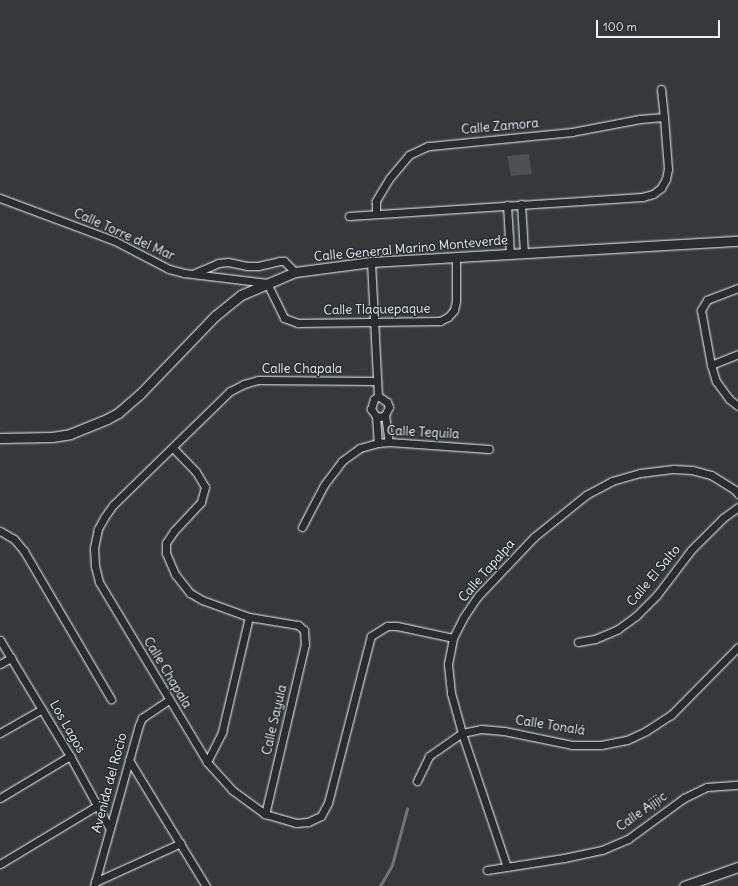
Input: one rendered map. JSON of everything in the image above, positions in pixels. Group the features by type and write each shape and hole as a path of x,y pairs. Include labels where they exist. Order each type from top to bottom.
{"street":[{"path":"348,216 642,197 653,194 662,188 668,169 662,89"},
{"name":"Calle Zamora","path":"376,214 376,200 388,179 409,155 428,146 572,132 640,119 664,117"},
{"name":"Calle Torre del Mar","path":"0,198 115,241 169,269 193,274 267,283"},
{"path":"521,204 524,253"},
{"path":"506,205 510,254"},
{"name":"Calle General Marino Monteverde","path":"0,438 52,438 90,427 118,413 139,395 215,316 241,295 295,272 371,262 738,241"},
{"name":"Calle Tlaquepaque","path":"267,283 280,312 284,318 290,321 306,323 374,323 440,321 448,318 454,310 456,301 456,257"},
{"path":"193,274 218,264 228,262 252,266 284,261 295,272"},
{"path":"371,262 378,396 374,400 371,408 376,416 378,443"},
{"path":"738,288 707,300 701,310 711,365 716,381 722,392 738,406"},
{"path":"711,365 738,354"},
{"name":"Calle Chapala","path":"377,381 258,380 244,384 220,399 173,448 113,505 98,529 94,548 95,566 99,582 207,762 232,790 265,814 296,823 308,822 321,816 328,803 371,636 376,631 387,626 397,626 452,638"},
{"path":"378,396 387,402 389,407 385,415 389,442"},
{"path":"376,416 385,415"},
{"name":"Calle Tequila","path":"302,527 324,485 342,461 360,448 378,443 389,442 489,449"},
{"path":"173,448 202,479 205,487 201,502 174,531 166,543 166,553 170,563 175,574 190,593 202,600 249,617 222,732 207,762"},
{"name":"Calle Tapalpa","path":"507,867 462,733 451,693 448,664 452,638 463,618 478,596 534,537 586,495 612,481 640,473 674,469 692,470 711,475 735,490 738,494"},
{"name":"Calle El Salto","path":"578,642 595,639 618,629 636,616 657,595 691,550 723,518 738,507"},
{"path":"0,531 14,539 24,551 111,699"},
{"name":"Calle Sayula","path":"249,617 286,622 298,625 304,630 305,644 265,814"},
{"name":"Los Lagos","path":"0,640 98,804 110,829"},
{"name":"Calle Tonalá","path":"417,781 429,756 462,733 481,729 504,731 572,745 601,745 627,740 646,731 671,714 738,647"},
{"path":"0,664 12,658"},
{"name":"Avenida del Rocío","path":"94,884 142,718 169,700"},
{"path":"0,733 42,709"},
{"path":"0,798 70,756"},
{"path":"129,760 206,886"},
{"name":"Calle Ajijic","path":"487,870 602,850 628,839 684,798 707,788 738,785"},
{"path":"0,864 98,804"},
{"path":"94,884 181,843"},
{"path":"684,886 738,868"}],"shaded area":[{"path":"529,154 532,174 511,176 507,156"}],"waterway":[{"path":"380,886 392,865 407,809"}]}
